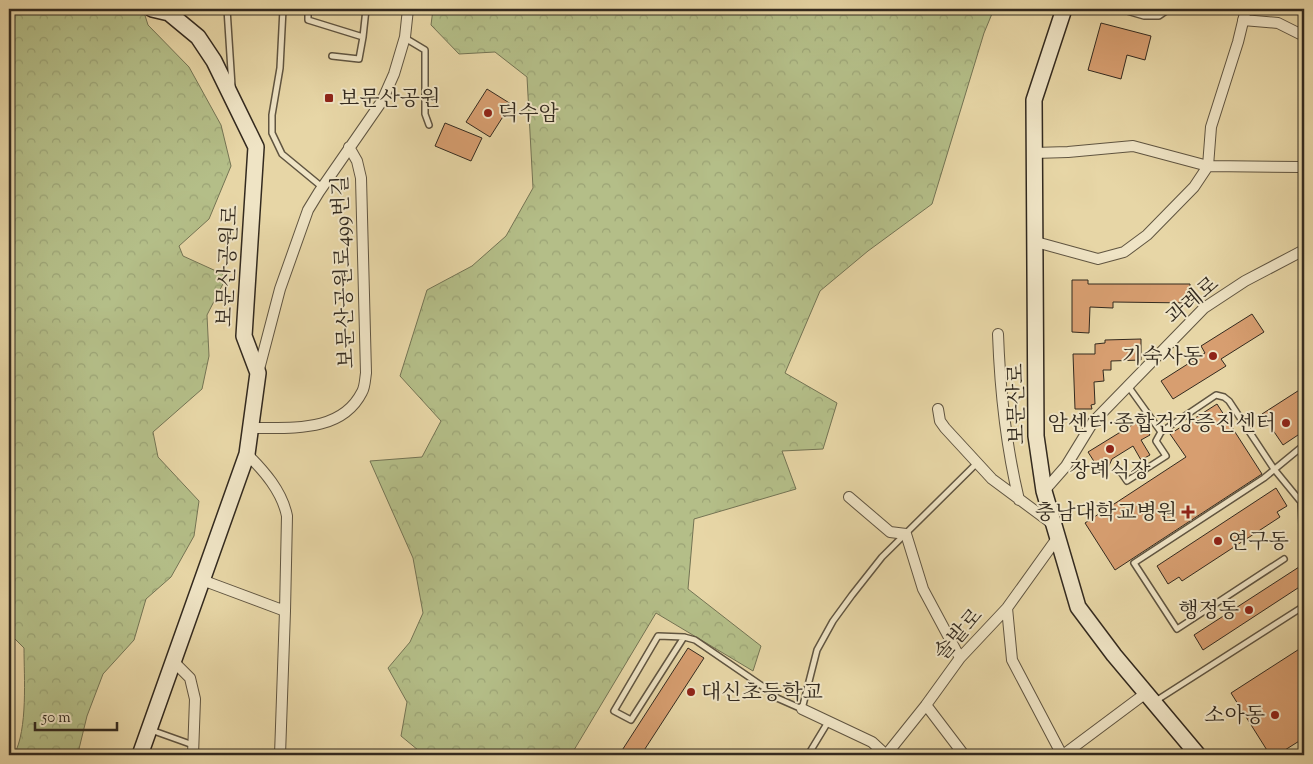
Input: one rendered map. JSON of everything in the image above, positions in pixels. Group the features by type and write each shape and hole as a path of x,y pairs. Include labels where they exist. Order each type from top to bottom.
{"main road":[{"name":"보문산공원로","path":"140,755 247,454 258,373 244,336 256,147 214,61 198,37 167,11 152,9"},
{"name":"보문산로","path":"1064,9 1034,100 1036,436 1044,491 1078,606 1114,655 1198,755"}],"street":[{"path":"258,373 280,289 308,210 382,100 394,74 405,37 408,9"},
{"path":"1036,242 1098,259 1124,252 1148,235 1194,187 1208,166 1211,127 1246,9"},
{"path":"1243,20 1278,23 1304,36"},
{"path":"1034,153 1133,146 1208,166 1300,168 1304,165"},
{"name":"보문산공원로499번길","path":"250,428 312,426 336,420 349,410 363,391 366,364 361,178 357,161 349,147"},
{"name":"과례로","path":"1044,491 1066,466 1093,422 1204,308 1246,281 1304,250"},
{"path":"998,334 1000,376 1009,460 1019,500"},
{"path":"938,409 940,421 992,479 1056,531"},
{"path":"247,454 262,469 284,501 287,516 280,755"},
{"path":"850,497 890,532 906,534 923,589 960,658"},
{"name":"솔밭로","path":"886,755 960,658 1007,608 1056,531"},
{"path":"202,580 285,612"},
{"path":"1007,608 1012,660 1062,755 1150,697"},
{"path":"174,662 190,678 195,699 193,750"},
{"path":"926,705 964,755"},
{"path":"802,709 872,742 886,755"}],"lane":[{"path":"227,9 232,96"},
{"path":"283,9 280,68 272,115 272,133 282,154 322,187"},
{"path":"308,9 308,20 363,36"},
{"path":"332,56 359,59 363,36 364,9"},
{"path":"1120,9 1144,16 1159,16 1169,9"},
{"path":"405,37 425,50 426,114 429,125"},
{"path":"1128,386 1161,432"},
{"path":"1118,468 1127,481 1166,456 1156,441 1161,432 1216,395 1224,396 1274,469 1301,502 1302,524 1304,526"},
{"path":"1284,559 1177,629 1134,563 1264,478 1304,445"},
{"path":"684,637 631,720 614,711 658,636 684,637 695,640 778,698 802,709 817,650 833,621 882,557 977,463"},
{"path":"1150,697 1304,606"},
{"path":"808,755 828,722"},
{"path":"149,730 193,750"}],"green space":[{"path":"9,9 143,9 148,25 189,67 221,125 231,166 209,219 179,246 183,256 227,276 207,315 209,356 202,389 153,432 158,457 199,501 194,536 171,577 146,599 134,640 103,674 87,716 76,755 14,755 21,731 25,688 24,648 9,633"},
{"path":"433,9 994,9 984,33 932,204 868,251 820,291 785,373 837,403 823,449 782,451 796,489 694,519 688,589 761,646 753,671 656,613 571,755 424,755 401,736 407,702 388,668 410,642 423,613 413,558 370,461 422,457 441,421 400,376 427,290 472,266 506,236 533,188 527,77 495,52 459,54 431,25"}],"building":[{"path":"1101,23 1151,36 1145,60 1127,55 1121,79 1088,70"},
{"name":"덕수암","path":"487,89 511,104 490,137 466,122"},
{"path":"445,123 482,138 471,161 435,146"},
{"path":"1072,280 1088,280 1088,284 1190,284 1190,303 1113,302 1113,308 1090,307 1089,333 1072,332"},
{"name":"기숙사동","path":"1252,314 1264,332 1221,359 1226,366 1173,399 1161,381 1205,353 1201,346"},
{"path":"1141,339 1141,360 1111,361 1111,370 1103,370 1104,381 1094,382 1095,404 1091,405 1092,409 1075,409 1073,354 1095,354 1095,344 1105,343 1105,340"},
{"name":"암센터·종합건강증진센터","path":"1304,387 1304,431 1283,445 1262,414"},
{"path":"1217,404 1262,474 1115,570 1085,523 1186,457 1170,434"},
{"name":"장례식장","path":"1140,420 1150,435 1141,440 1150,455 1141,460 1133,446 1112,459 1104,477 1088,452"},
{"name":"연구동","path":"1276,488 1287,506 1277,512 1280,517 1182,581 1179,577 1168,584 1157,566"},
{"name":"행정동","path":"1299,567 1304,575 1304,584 1203,650 1194,635"},
{"name":"소아동","path":"1304,646 1304,738 1277,755 1270,755 1231,693"},
{"path":"688,648 704,658 641,755 619,755"}],"place":[{"name":"보문산공원","path":"329,98"},
{"name":"덕수암","path":"488,113"},
{"name":"기숙사동","path":"1213,356"},
{"name":"암센터·종합건강증진센터","path":"1286,423"},
{"name":"장례식장","path":"1110,449"},
{"name":"충남대학교병원","path":"1188,512"},
{"name":"연구동","path":"1218,541"},
{"name":"행정동","path":"1249,610"},
{"name":"대신초등학교","path":"691,692"},
{"name":"소아동","path":"1275,715"}]}
